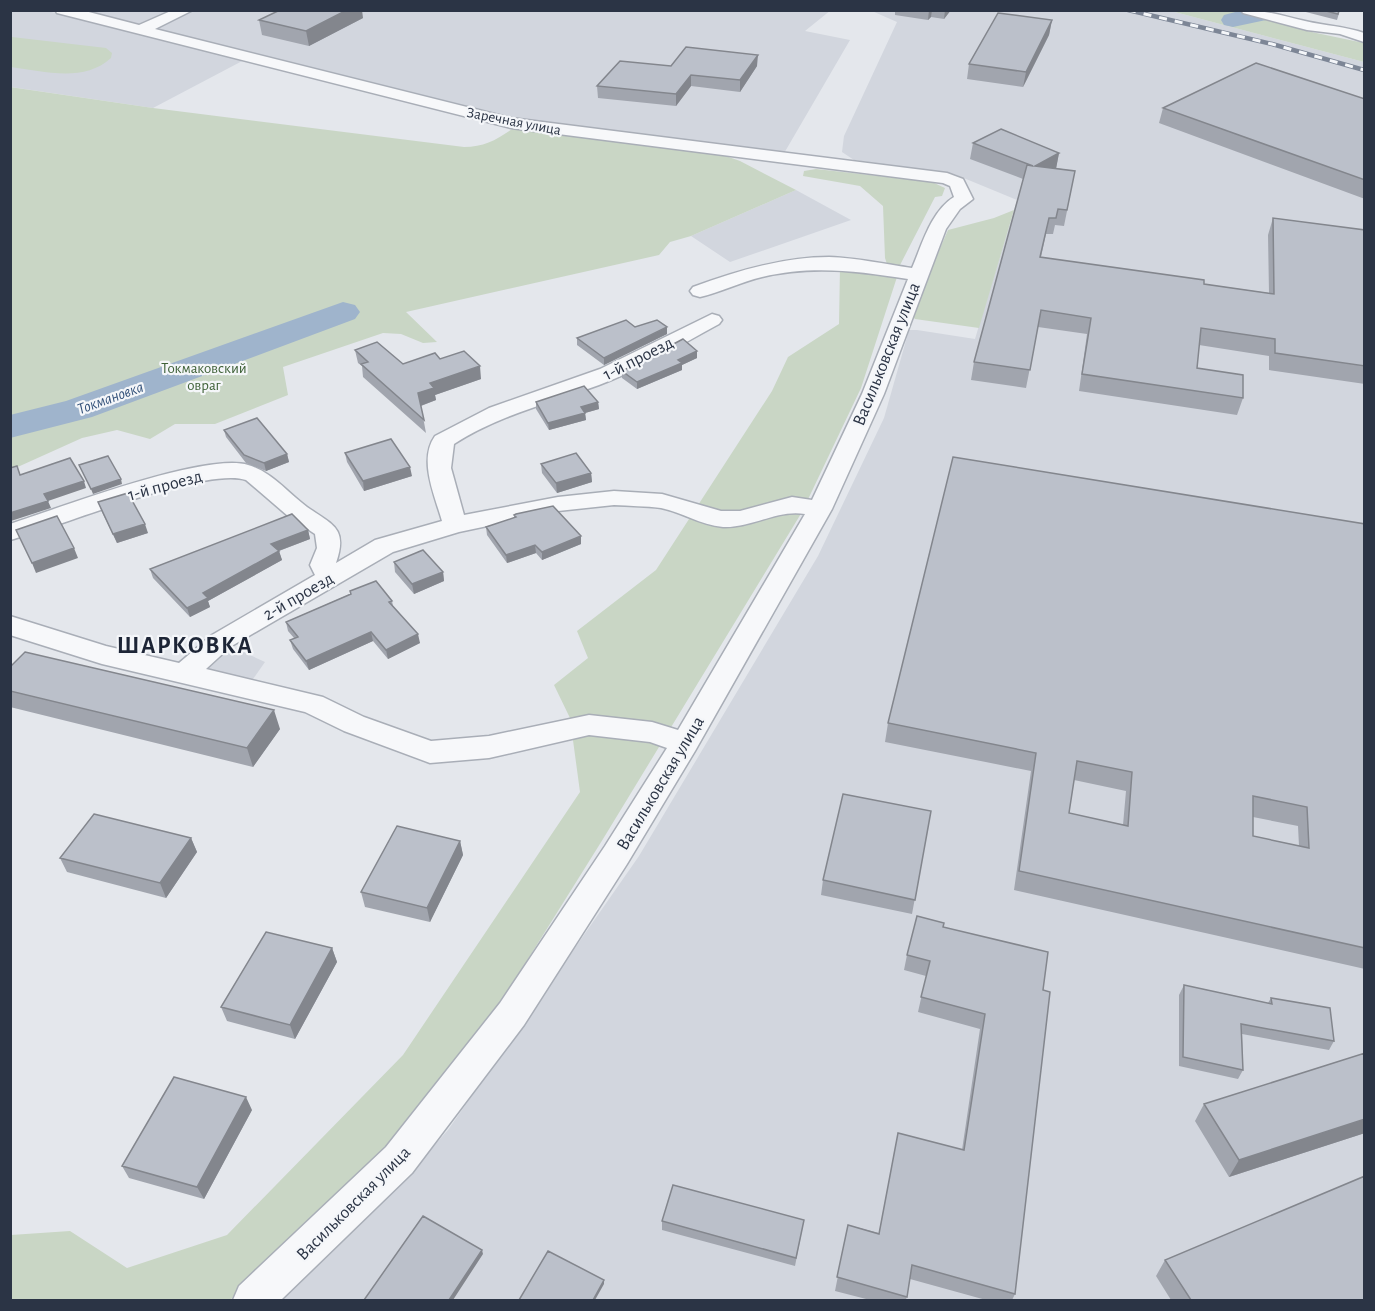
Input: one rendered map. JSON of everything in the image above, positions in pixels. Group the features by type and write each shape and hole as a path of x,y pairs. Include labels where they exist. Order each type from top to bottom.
{"street":[{"name":"Заречная улица","path":"62,10 518,124 947,178 957,183 964,199"},
{"path":"140,30 186,10"},
{"path":"1248,10 1307,26 1340,24 1365,38"},
{"name":"Васильковская улица","path":"253,1300 399,1160 512,1014 616,855 685,743 820,509 873,394 917,275 937,229 954,205 964,199"},
{"path":"700,291 729,280 804,265 829,263 917,275"},
{"name":"1-й проезд","path":"455,525 439,468 443,441 460,429 491,415 594,380 712,320"},
{"name":"1-й проезд","path":"10,532 189,475 240,470 254,475 297,511 327,531 330,548 324,566 329,578"},
{"name":"2-й проезд","path":"185,673 221,641 384,546 455,525 558,504 614,498 662,501 697,514 721,519 741,519 792,504 820,509"},
{"path":"10,625 102,655 313,704 354,724 430,752 489,747 589,725 652,732 685,743"}],"shaded area":[{"path":"192,10 831,10 805,31 850,40 783,155 515,120 156,31 154,28"},
{"path":"10,11 47,11 246,59 153,108 11,87"},
{"path":"78,11 181,11 151,24 138,25"},
{"path":"872,11 1171,11 1364,62 1364,1300 277,1300 408,1175 448,1130 639,856 818,556 884,418 909,330 975,339 1017,200 954,174 854,160 842,152 844,136 897,22"},
{"path":"796,190 851,220 730,262 691,236"},
{"path":"226,644 265,662 251,682 202,671"}],"green space":[{"path":"1171,11 1256,11 1293,20 1302,30 1364,43 1364,62"},
{"path":"12,37 106,48 112,53 111,58 100,66 76,73 50,73 11,67"},
{"name":"Токмаковский овраг","path":"10,87 153,108 464,147 491,142 515,127 723,155 740,161 796,190 691,236 670,242 659,255 406,312 437,342 423,343 401,334 383,333 283,367 288,395 215,424 175,424 150,439 117,430 82,438 11,470"},
{"path":"816,169 932,182 945,188 942,196 935,197 899,267 887,264 885,258 883,206 860,186 803,176 804,171"},
{"path":"1014,210 979,328 915,319 911,315 948,230 994,218"},
{"path":"840,267 897,277 861,388 802,512 498,1007 389,1156 230,1300 11,1300 11,1235 70,1231 127,1268 227,1235 403,1055 580,792 570,718 554,685 588,658 577,631 656,570 772,391 788,357 839,324"}],"building":[{"path":"280,10 347,10 306,31 259,20"},
{"path":"1322,10 1339,10 1338,14"},
{"path":"998,13 1052,20 1026,72 969,64"},
{"path":"686,47 758,55 740,80 691,75 676,94 597,86 620,61 671,66"},
{"path":"1256,63 1365,99 1365,180 1163,108"},
{"path":"1001,129 1059,153 1035,166 1075,171 1067,210 1058,209 1056,218 1049,218 1040,257 1204,280 1204,284 1274,294 1273,218 1365,230 1365,366 1275,353 1275,339 1201,328 1197,368 1243,375 1243,398 1082,374 1091,318 1041,310 1030,370 974,362 1027,165 1033,166 973,143"},
{"path":"626,320 635,327 657,320 667,327 604,358 577,338"},
{"path":"683,339 697,351 678,360 682,363 637,382 622,371"},
{"path":"377,342 403,364 435,353 440,359 464,351 480,366 430,383 434,388 418,393 424,420 361,364 368,362 355,350"},
{"path":"584,386 598,402 581,407 585,413 548,423 536,402"},
{"path":"257,418 287,454 264,463 244,455 224,430"},
{"path":"391,439 410,467 363,481 345,453"},
{"path":"576,453 591,473 556,483 541,464"},
{"path":"108,456 121,479 91,489 79,465"},
{"path":"953,457 1365,524 1365,948 1019,871 1036,753 888,723","holes":["1077,761 1132,772 1128,826 1069,813","1253,796 1307,807 1309,848 1253,836"]},
{"path":"70,458 84,481 44,494 48,501 10,513 10,468 17,466 20,475"},
{"path":"128,493 145,524 113,534 98,502"},
{"path":"553,506 581,536 542,552 535,545 506,555 486,527 516,517 514,515 516,514"},
{"path":"292,514 308,530 271,544 279,551 203,593 208,598 187,608 150,569"},
{"path":"57,516 74,548 32,563 16,530"},
{"path":"423,550 443,572 412,584 394,562"},
{"path":"376,581 392,601 389,602 418,634 386,650 371,632 306,661 290,640 298,637 286,622"},
{"path":"25,652 274,710 247,748 10,691 10,667"},
{"path":"843,794 931,811 915,900 823,880"},
{"path":"94,814 191,838 160,883 60,858"},
{"path":"397,826 460,841 427,908 361,892"},
{"path":"917,916 944,923 943,927 1048,952 1043,990 1050,992 1015,1294 912,1265 907,1297 837,1277 848,1225 879,1234 898,1133 964,1150 985,1014 921,997 930,961 907,955"},
{"path":"266,932 332,948 290,1025 221,1007"},
{"path":"1184,985 1272,1004 1271,998 1330,1008 1334,1041 1241,1024 1243,1070 1183,1057"},
{"path":"1365,1053 1365,1119 1239,1160 1204,1104"},
{"path":"174,1077 246,1097 197,1187 122,1166"},
{"path":"1365,1176 1365,1300 1191,1300 1165,1260"},
{"path":"673,1185 804,1220 796,1258 662,1221"},
{"path":"423,1216 482,1250 449,1300 364,1300"},
{"path":"548,1251 604,1280 593,1300 519,1300"}],"waterway":[{"name":"Токмановка","path":"1233,20 1257,15 1257,10"},
{"name":"Токмановка","path":"10,427 79,409 343,312"}],"railway":[{"path":"1128,10 1272,44 1364,70"}],"district":[{"name":"ШАРКОВКА","path":"185,645"}]}
